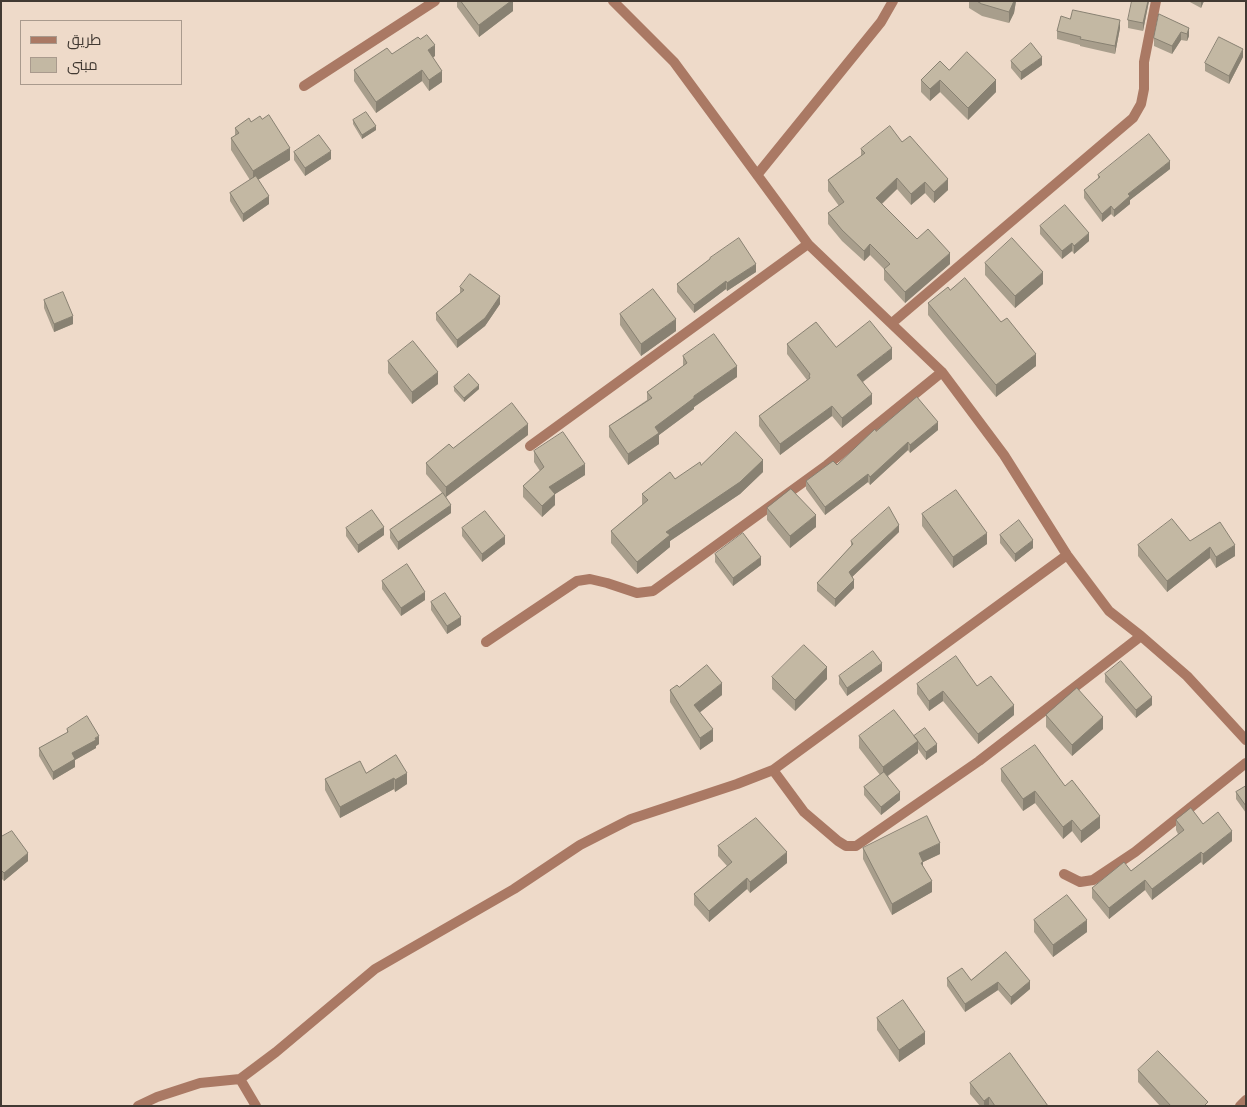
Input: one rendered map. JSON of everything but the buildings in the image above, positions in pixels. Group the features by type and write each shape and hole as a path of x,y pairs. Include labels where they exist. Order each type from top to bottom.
{"street":[{"path":"304,86 435,1"},
{"path":"613,1 674,62 808,244 942,372 1004,455 1067,555 1109,611 1187,676 1246,740"},
{"path":"756,175 880,22 893,1"},
{"path":"892,323 1133,118 1141,104 1144,89 1144,62 1156,1"},
{"path":"530,446 808,244"},
{"path":"486,642 577,581 590,579 607,582 637,593 653,591 827,464 942,372"},
{"path":"138,1106 158,1096 200,1083 240,1079 276,1052 375,969 514,889 580,845 631,819 773,770 1067,555"},
{"path":"773,770 804,812 838,841 846,846 856,846 979,761 1141,636"},
{"path":"1064,874 1080,882 1093,880 1134,852 1246,763"},
{"path":"240,1079 256,1106"},
{"path":"1240,1106 1246,1100"}]}
